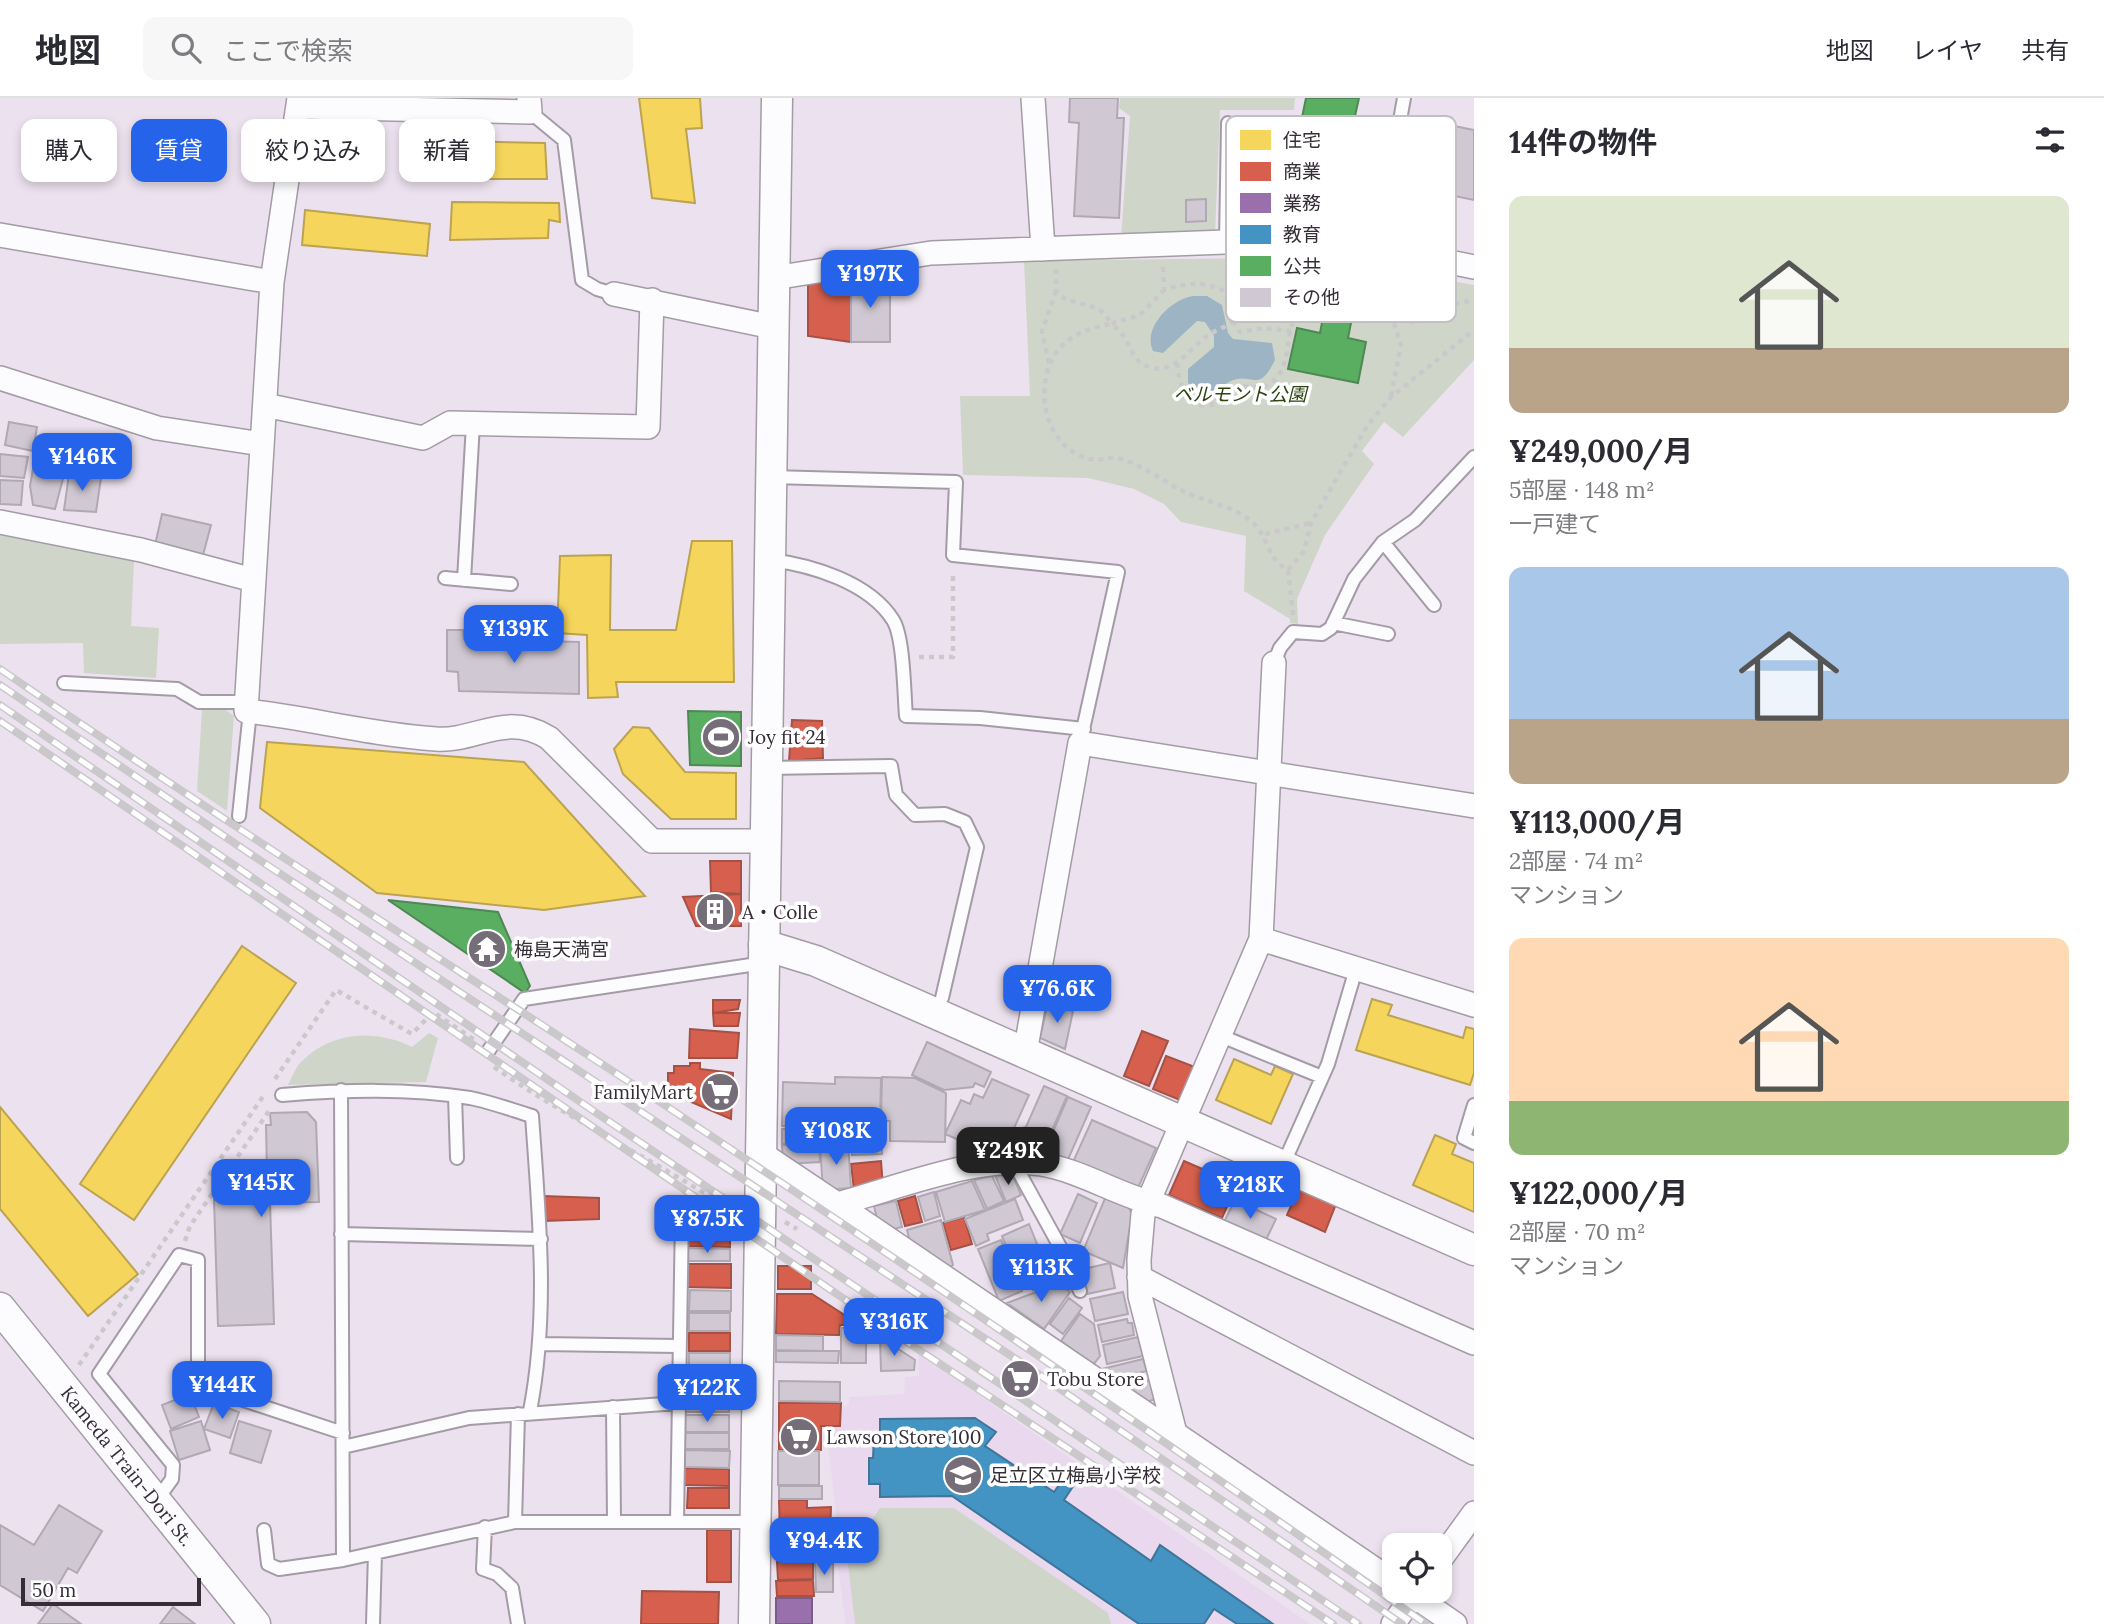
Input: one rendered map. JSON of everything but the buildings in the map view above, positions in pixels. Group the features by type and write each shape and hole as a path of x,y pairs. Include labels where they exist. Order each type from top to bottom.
{"street":[{"path":"754,1624 777,98"},
{"path":"1033,98 1049,253"},
{"path":"530,105 299,103 272,282 253,580 248,707 439,740 488,729 531,727 549,738 652,841 766,841"},
{"path":"0,236 272,282"},
{"path":"774,278 931,253 1049,253 1226,242"},
{"path":"1456,264 1474,267"},
{"path":"614,294 773,327"},
{"path":"265,405 423,438 450,423 648,427 652,300"},
{"path":"0,378 158,428 262,444"},
{"path":"0,522 141,550 253,580"},
{"path":"1176,1437 1140,1296 1143,1214 1261,939 1274,663"},
{"path":"1025,1053 1082,736 1269,775 1474,806"},
{"path":"1261,939 1474,1004"},
{"path":"764,954 816,961 1474,1250"},
{"path":"761,1153 1176,1437 1382,1573"},
{"path":"837,1205 979,1166 1014,1163 1057,1168 1147,1203 1162,1206 1474,1343"},
{"path":"1139,1276 1474,1453"},
{"name":"Kameda Train-Dori St.","path":"0,1308 255,1624"},
{"path":"1452,1545 1472,1519"},
{"path":"1393,1624 1402,1603"},
{"path":"1426,1603 1455,1624"}],"lane":[{"path":"1401,116 1405,98"},
{"path":"530,105 564,140 582,281 614,294"},
{"path":"464,579 473,424"},
{"path":"1274,663 1280,648 1293,632 1322,634 1333,623 1354,579 1383,542 1415,520 1474,457"},
{"path":"770,560 814,569 856,587 894,621 901,657 906,716 980,718 1082,736 1118,572 953,555 956,482 771,477"},
{"path":"1383,542 1434,605"},
{"path":"445,578 511,583"},
{"path":"1333,623 1388,634"},
{"path":"64,683 177,689 199,702 248,707 239,816"},
{"path":"767,768 891,766 897,795 915,815 945,814 965,822 977,846 943,998"},
{"path":"489,1050 524,999 764,954"},
{"path":"1283,1165 1322,1077 1356,969"},
{"path":"1221,1035 1322,1077"},
{"path":"282,1095 341,1090 455,1096 532,1116 541,1239 541,1344 524,1413 515,1521"},
{"path":"341,1090 344,1560"},
{"path":"455,1096 457,1158"},
{"path":"1474,1105 1464,1138 1474,1143"},
{"path":"1014,1163 1065,1256 1080,1291"},
{"path":"677,1521 682,1214"},
{"path":"341,1234 541,1239"},
{"path":"156,1501 172,1479 173,1465 99,1374 179,1255 198,1260 198,1385 344,1433"},
{"path":"541,1344 678,1346"},
{"path":"678,1381 757,1381"},
{"path":"343,1447 469,1418 678,1404"},
{"path":"613,1407 614,1521"},
{"path":"264,1530 268,1564 279,1569 344,1560 515,1521 755,1521"},
{"path":"485,1527 483,1569 497,1574 512,1588 518,1624"},
{"path":"373,1624 375,1553"}],"path":[{"path":"1049,253 1056,291 1042,331 1049,364 1044,407 1047,421 1066,446 1088,459 1121,459 1184,491 1248,518 1265,534 1267,550 1276,563 1288,569"},
{"path":"1163,264 1164,290"},
{"path":"1049,364 1060,346 1071,337 1090,328 1140,315 1164,290 1191,282 1204,283 1226,293"},
{"path":"1056,291 1068,301 1105,312 1110,324 1124,333 1134,356 1142,364 1156,369 1177,363 1206,337 1231,322 1240,332 1245,333 1264,328 1292,331"},
{"path":"1456,303 1474,302"},
{"path":"1177,363 1181,389 1185,396 1200,404 1219,403 1234,389 1263,388 1279,376 1294,322"},
{"path":"1391,397 1401,357 1401,345 1394,322"},
{"path":"1300,632 1293,614 1288,569 1304,551 1311,523 1351,451 1391,397 1474,330"},
{"path":"1265,534 1311,523"},
{"path":"901,657 953,657 953,555"},
{"path":"273,1082 336,990 412,1034 433,1012 489,1050 483,1059 537,1097 695,1186 742,1216"},
{"path":"76,1368 265,1093"},
{"path":"179,1255 190,1226 282,1095"}],"shaded area":[{"name":"足立区立梅島小学校","path":"918,1353 1310,1624 846,1624 837,1561 778,1561 778,1536 830,1535 837,1523 826,1427 842,1426 841,1407 849,1405 849,1397 904,1394 905,1377 919,1376"}],"green space":[{"path":"1120,98 1295,98 1294,110 1220,110 1215,235 1121,237 1130,116 1119,108"},
{"name":"ベルモント公園","path":"1226,258 1226,322 1456,322 1456,282 1474,285 1474,360 1403,437 1384,422 1362,451 1374,464 1325,535 1297,599 1298,624 1290,623 1290,619 1244,591 1246,536 1181,522 1164,504 1134,489 1088,478 963,475 960,396 1030,396 1024,261"},
{"path":"0,533 134,561 131,626 159,628 156,678 84,673 83,643 0,644"},
{"path":"202,710 226,710 234,716 227,811 197,791"},
{"path":"429,1033 438,1038 426,1082 288,1085 300,1063 314,1051 340,1039 355,1036 384,1037 412,1047"},
{"path":"880,1508 954,1508 1108,1613 1111,1624 855,1624 847,1556"}],"water":[{"path":"1193,296 1207,296 1222,305 1228,333 1233,339 1272,343 1275,360 1263,377 1259,380 1237,379 1210,395 1202,394 1188,383 1188,369 1214,347 1214,336 1205,322 1197,321 1163,353 1153,351 1151,342 1155,324 1176,302"}],"railway":[{"path":"0,669 855,1232 1426,1624"},
{"path":"0,685 264,863 1028,1367 1402,1624"},
{"path":"0,705 598,1114 1358,1624"},
{"path":"0,721 907,1342 1333,1624"}],"place":[{"name":"Joy fit 24","path":"721,737"},
{"name":"A・Colle","path":"715,912"},
{"name":"梅島天満宮","path":"487,949"},
{"name":"FamilyMart","path":"720,1092"},
{"name":"Tobu Store","path":"1020,1379"},
{"name":"Lawson Store 100","path":"799,1437"},
{"name":"足立区立梅島小学校","path":"963,1475"}]}
